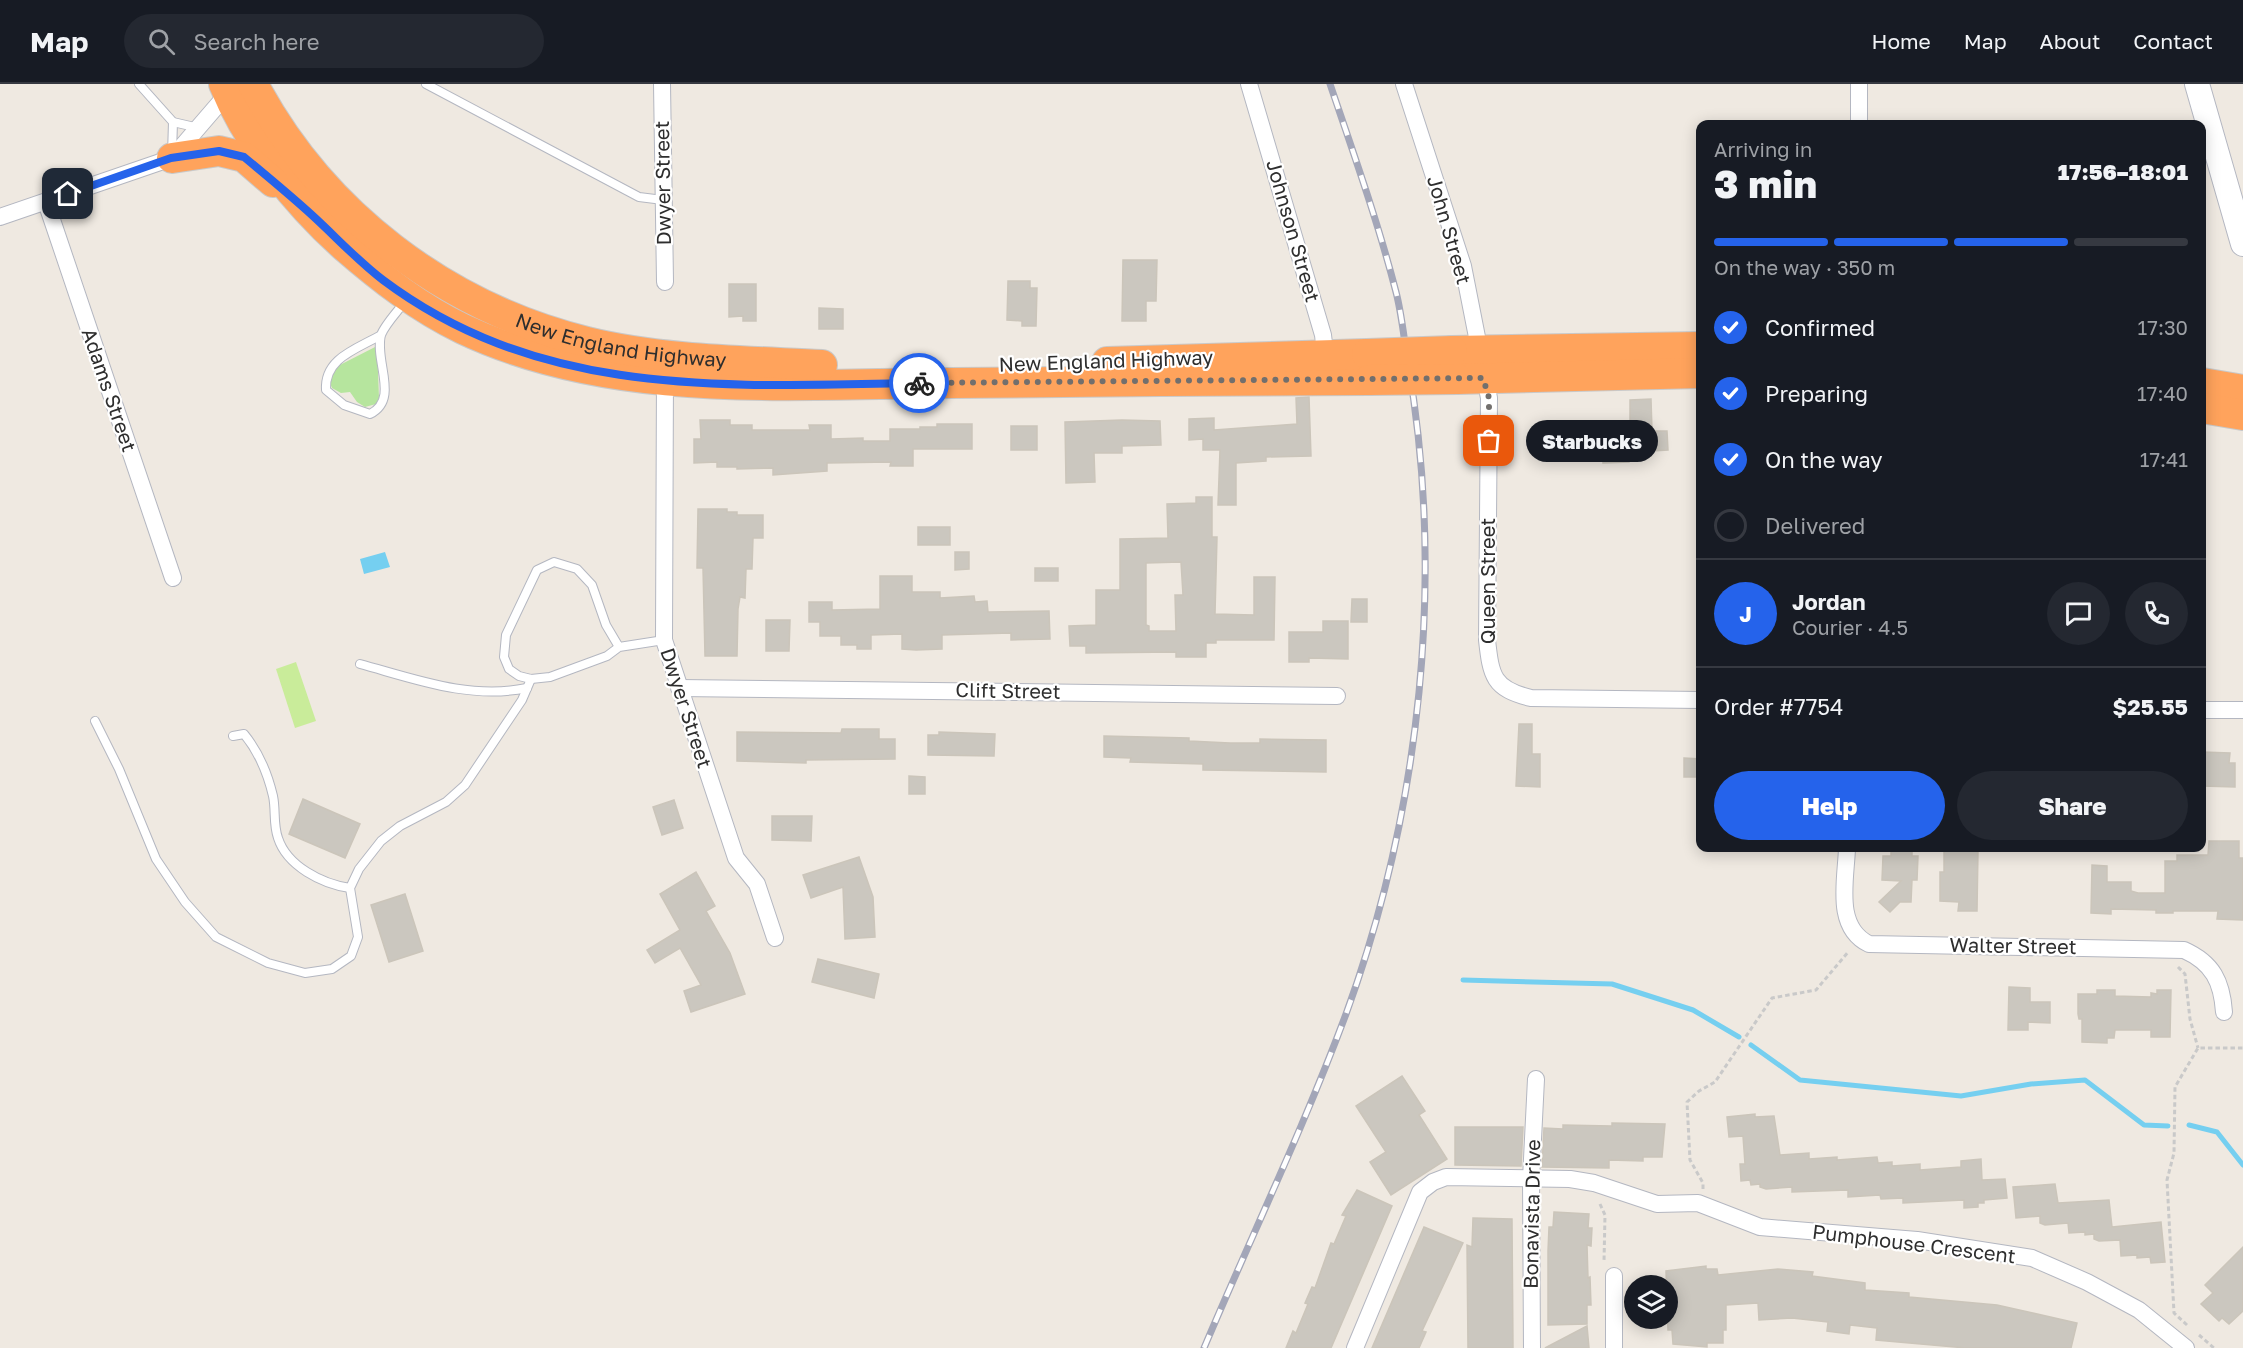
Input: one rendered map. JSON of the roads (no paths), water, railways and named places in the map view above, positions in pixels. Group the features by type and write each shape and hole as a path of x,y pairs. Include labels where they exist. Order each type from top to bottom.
{"highway":[{"name":"New England Highway","path":"235,87 263,152 311,215 382,279 408,297 462,329 519,353 570,367 616,376 665,367"},
{"name":"New England Highway","path":"235,87 285,137 337,200 386,244 420,270 504,315 665,367 802,384 1328,367 1468,365 1696,347"},
{"path":"171,158 219,151 244,157 311,215"},
{"name":"New England Highway","path":"1468,365 1696,374"},
{"path":"2206,384 2243,390"},
{"path":"2206,409 2243,415"}],"street":[{"name":"Dwyer Street","path":"662,84 665,282"},
{"name":"Johnson Street","path":"1249,84 1323,335 1328,367"},
{"name":"John Street","path":"1404,84 1462,266 1468,365"},
{"path":"1859,84 1859,120"},
{"path":"2197,84 2243,244"},
{"path":"0,217 171,158 235,87"},
{"name":"Adams Street","path":"46,202 172,578"},
{"name":"Queen Street","path":"1468,365 1489,406 1487,640 1489,660 1499,684 1506,691 1531,698 1696,700"},
{"name":"Dwyer Street","path":"665,367 664,640 736,858 757,884 775,938"},
{"name":"Clift Street","path":"679,688 1337,696"},
{"path":"2206,710 2243,710"},
{"name":"Walter Street","path":"1847,852 1846,921 1858,939 1869,944 2184,950 2200,958 2212,969 2219,982 2224,1012"},
{"name":"Bonavista Drive","path":"1532,1348 1531,1179 1536,1079"},
{"name":"Pumphouse Crescent","path":"1355,1348 1420,1192 1433,1182 1446,1177 1570,1179 1594,1183 1615,1192 1657,1204 1698,1203 1760,1227 1917,1240 2032,1258 2087,1281 2139,1310 2187,1348"},
{"path":"1614,1276 1614,1348"}],"lane":[{"path":"139,84 173,122 199,128"},
{"path":"426,84 639,197 663,200"},
{"path":"171,158 173,122"},
{"path":"381,335 384,398 380,409 370,414 344,405 326,390 325,376 332,363 381,335 408,297"},
{"path":"529,684 509,669 504,657 506,635 537,570 554,562 577,569 592,585 606,626 619,647"},
{"path":"360,664 461,690 505,692 607,656 619,647 664,640"},
{"path":"95,721 119,769 156,859 185,902 216,937 268,963 304,973 332,969 351,956 358,937 350,888 360,869 381,841 400,826 446,802 465,785 522,700 529,684"},
{"path":"233,736 244,734 255,748 273,798 278,840 300,868 330,885 350,888"}],"water":[{"path":"385,552 390,567 364,574 360,559"}],"waterway":[{"path":"1463,980 1612,984 1693,1010 1739,1037"},
{"path":"1751,1045 1800,1080 1961,1096 2031,1084 2085,1080 2144,1125 2168,1126"},
{"path":"2189,1125 2217,1132 2243,1165"}],"railway":[{"path":"1204,1348 1313,1098 1346,1014 1372,936 1393,856 1408,775 1419,692 1424,609 1424,527 1419,444 1408,363 1400,310 1389,266 1330,84"}],"place":[{"name":"Starbucks","path":"1489,441"}]}
